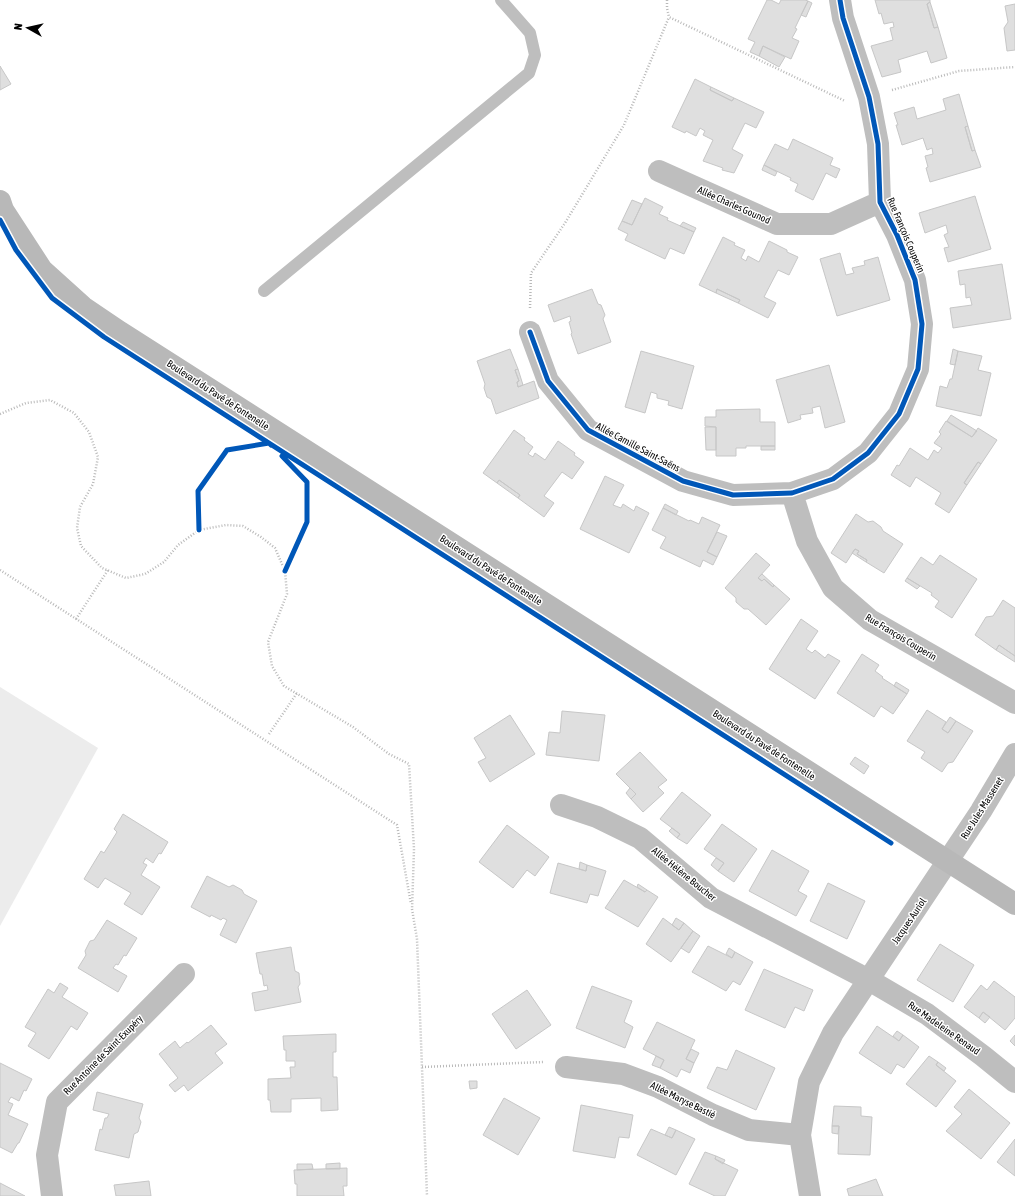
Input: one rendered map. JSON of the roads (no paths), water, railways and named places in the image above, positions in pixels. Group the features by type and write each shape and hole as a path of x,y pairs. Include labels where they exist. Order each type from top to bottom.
{"main road":[{"name":"Boulevard du Pavé de Fontenelle","path":"0,201 3,210 42,270 83,307 133,341 1015,904"}],"street":[{"name":"Rue François Couperin","path":"840,0 843,18 869,97 878,144 880,202 915,280 922,324 918,369 899,414 868,453 832,479 792,493 807,541 833,588 870,620 1015,703"},
{"name":"Allée Charles Gounod","path":"659,172 777,224 831,224 880,202"},
{"name":"Allée Camille Saint-Saëns","path":"530,332 548,380 588,430 683,481 733,495 792,493"},
{"name":"Rue Jules Massenet","path":"948,861 981,811 1015,754"},
{"name":"Allée Hélène Boucher","path":"561,805 597,817 640,838 711,898 869,980"},
{"name":"Jacques Auriol","path":"810,1196 800,1135 809,1082 833,1033 948,861"},
{"name":"Rue Antoine de Saint-Exupéry","path":"52,1196 46,1155 57,1102 184,974"},
{"name":"Rue Madeleine Renaud","path":"869,980 927,1014 1015,1082"},
{"name":"Allée Maryse Bastié","path":"566,1067 623,1074 658,1087 713,1115 748,1130 800,1135"}],"lane":[{"path":"264,291 529,73 535,55 530,33 502,0"}]}
